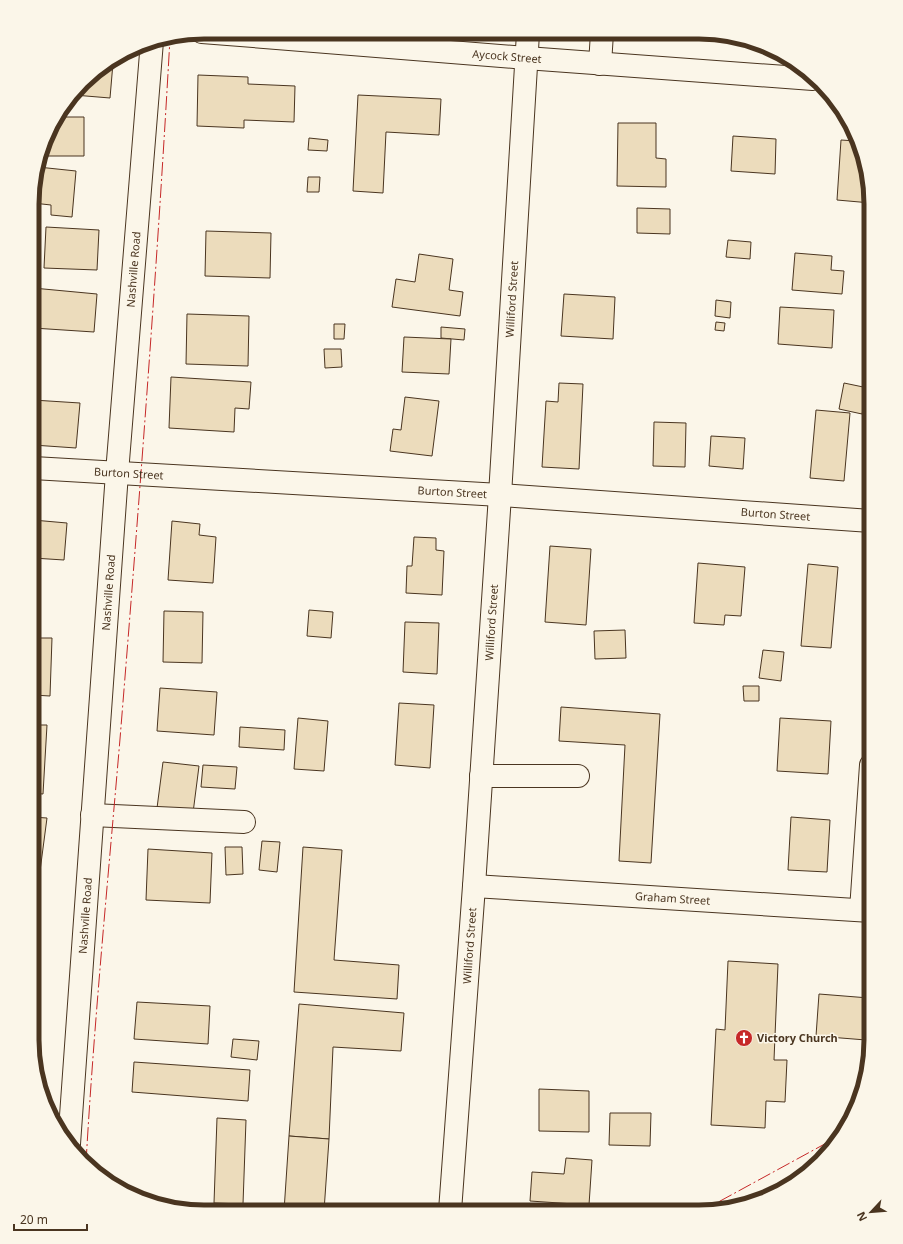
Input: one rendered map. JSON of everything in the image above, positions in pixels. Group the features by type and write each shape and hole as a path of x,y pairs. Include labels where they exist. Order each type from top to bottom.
{"street":[{"name":"Aycock Street","path":"289,39 600,64 806,79"},
{"name":"Williford Street","path":"450,1205 474,886 500,495 528,39"},
{"path":"600,64 602,39"},
{"name":"Nashville Road","path":"70,1135 117,473 151,48"},
{"name":"Burton Street","path":"39,468 500,495 864,521"},
{"path":"481,776 578,776"},
{"path":"92,815 244,822"},
{"name":"Graham Street","path":"474,886 864,911"}],"building":[{"path":"113,67 110,98 80,95 87,87"},
{"path":"198,75 248,77 248,84 295,86 294,122 244,120 244,128 197,126"},
{"path":"358,95 441,99 439,135 386,132 383,193 353,191"},
{"path":"64,117 84,117 84,156 46,156 56,131"},
{"path":"618,123 656,123 656,158 666,159 666,187 617,186"},
{"path":"733,136 776,139 775,174 731,171"},
{"path":"309,138 328,140 327,151 308,150"},
{"path":"841,140 851,141 861,172 864,202 837,200"},
{"path":"43,168 76,171 72,217 51,215 51,205 39,204 40,182"},
{"path":"308,177 320,177 319,192 307,192"},
{"path":"637,208 670,209 670,234 637,233"},
{"path":"46,227 99,230 97,270 44,268"},
{"path":"206,231 271,233 270,278 205,276"},
{"path":"728,240 751,242 750,259 726,257"},
{"path":"795,253 832,256 831,270 844,271 842,294 792,290"},
{"path":"419,254 453,259 449,290 463,292 460,316 392,307 396,279 415,282"},
{"path":"39,289 97,294 94,332 39,328"},
{"path":"564,294 615,297 613,339 561,336"},
{"path":"716,300 731,302 730,318 715,316"},
{"path":"780,307 834,310 832,348 778,344"},
{"path":"187,314 249,316 248,366 186,364"},
{"path":"716,322 725,323 724,331 715,330"},
{"path":"334,324 345,324 344,339 334,339"},
{"path":"441,327 465,329 464,340 441,338"},
{"path":"404,337 451,339 449,374 402,372"},
{"path":"324,349 341,349 342,367 325,368"},
{"path":"171,377 251,382 249,409 235,408 234,432 169,428"},
{"path":"559,383 583,384 579,469 542,467 546,401 558,402"},
{"path":"844,383 864,387 864,405 862,414 839,409"},
{"path":"405,397 439,401 432,456 390,451 393,429 401,430"},
{"path":"39,400 80,403 76,448 39,445"},
{"path":"816,410 850,413 844,481 810,478"},
{"path":"654,422 686,423 685,467 653,466"},
{"path":"711,436 745,438 743,469 709,466"},
{"path":"39,521 67,523 64,560 39,558"},
{"path":"172,521 200,524 199,535 216,537 213,583 168,580"},
{"path":"414,537 436,538 436,550 444,551 442,595 406,593 407,566 412,566"},
{"path":"550,546 591,549 586,625 545,622"},
{"path":"698,563 745,567 741,616 725,615 724,625 694,623"},
{"path":"808,564 838,567 831,648 801,646"},
{"path":"309,610 333,612 331,638 307,636"},
{"path":"164,611 203,612 202,663 163,662"},
{"path":"405,622 439,623 437,674 403,672"},
{"path":"625,630 626,658 595,659 594,631"},
{"path":"39,638 52,638 50,696 39,695"},
{"path":"763,650 784,652 781,681 759,678"},
{"path":"743,686 759,686 759,701 744,701"},
{"path":"160,688 217,692 214,735 157,731"},
{"path":"399,703 434,705 430,768 395,765"},
{"path":"561,707 660,714 651,863 619,861 625,745 559,741"},
{"path":"298,718 328,721 324,771 294,769"},
{"path":"780,718 831,721 828,774 777,771"},
{"path":"39,725 47,725 43,794 39,794"},
{"path":"240,727 285,730 284,750 239,747"},
{"path":"163,762 199,766 193,813 157,808"},
{"path":"203,765 237,767 235,789 201,787"},
{"path":"39,817 47,818 39,871"},
{"path":"791,817 830,820 827,872 788,870"},
{"path":"262,841 280,842 277,872 259,870"},
{"path":"225,847 242,847 243,874 226,875"},
{"path":"303,847 342,850 334,960 399,965 397,999 294,992"},
{"path":"148,849 212,853 210,903 146,900"},
{"path":"728,961 778,964 774,1060 787,1060 785,1102 766,1101 765,1128 711,1125 716,1029 725,1030"},
{"path":"819,994 864,998 864,1040 816,1036"},
{"path":"137,1002 210,1006 208,1044 134,1039"},
{"path":"299,1004 404,1013 401,1051 333,1047 329,1139 289,1136"},
{"path":"233,1039 259,1041 257,1060 231,1057"},
{"path":"134,1062 250,1070 248,1101 132,1092"},
{"path":"539,1089 589,1091 589,1132 539,1131"},
{"path":"610,1113 651,1113 650,1146 609,1145"},
{"path":"217,1118 246,1120 243,1204 214,1203"},
{"path":"289,1136 329,1139 324,1205 284,1205"},
{"path":"566,1158 592,1160 589,1205 530,1201 532,1172 564,1174"}],"power":[{"path":"86,1156 97,1004 141,476 170,43"},
{"path":"713,1205 829,1142"}],"place":[{"name":"Victory Church","path":"744,1038"}]}
